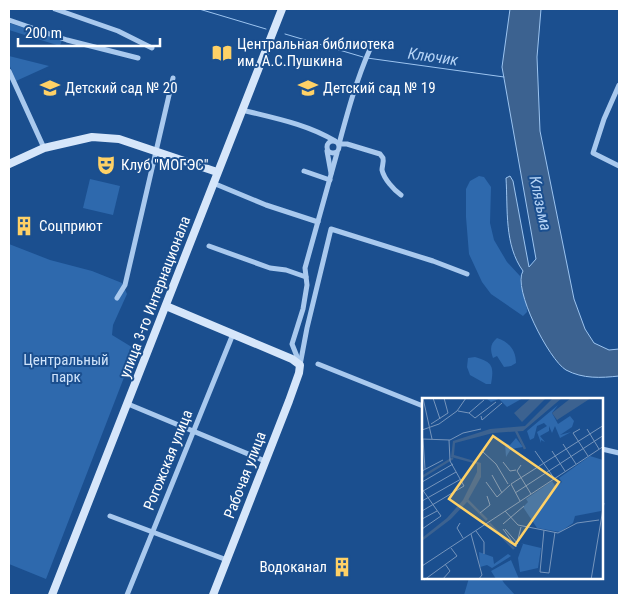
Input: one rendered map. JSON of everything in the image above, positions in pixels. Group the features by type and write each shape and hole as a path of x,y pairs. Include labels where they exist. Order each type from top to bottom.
{"main road":[{"name":"улица 3-го Интернационала","path":"52,595 282,9"},
{"path":"9,164 44,148 92,137 119,140 217,172"},
{"path":"166,306 292,359 300,365"},
{"name":"Рабочая улица","path":"213,595 266,461 299,373 300,365"}],"street":[{"path":"54,9 118,31 152,48"},
{"path":"9,20 67,40 138,58"},
{"path":"337,143 346,123 351,97 370,49"},
{"path":"9,71 44,148"},
{"path":"117,298 125,285 173,78"},
{"path":"619,85 604,119 593,153 619,166"},
{"path":"242,110 292,123 324,135 337,143 339,149 305,268 307,285 303,309 292,344 300,365"},
{"path":"324,135 327,144 330,178"},
{"path":"327,144 331,141 347,144 380,154 383,158 382,170 385,176 401,195"},
{"path":"327,151 332,154 337,153"},
{"path":"304,171 330,178"},
{"path":"213,183 266,205 318,222"},
{"path":"300,365 331,229 433,261 467,274"},
{"path":"209,246 270,268 286,270 306,277"},
{"name":"Рогожская улица","path":"127,595 233,334"},
{"path":"318,364 422,406"},
{"path":"128,404 266,461"},
{"path":"603,449 619,453"},
{"path":"110,516 227,560"}],"green space":[{"path":"9,23 62,40 60,46 9,30"},
{"path":"9,56 49,66 16,81 9,64"},
{"path":"479,176 484,177 491,187 490,223 494,240 507,262 520,276 527,312 523,316 491,294 482,282 469,254 466,189 470,181"},
{"path":"90,179 120,186 113,215 83,208"},
{"name":"Центральный парк","path":"9,244 50,260 92,271 122,283 127,294 113,325 112,335 135,349 46,579 9,564"},
{"path":"497,338 511,347 515,354 516,363 504,367 497,356 493,358 491,347"},
{"path":"475,357 486,361 491,366 491,384 486,384 470,375 467,367 468,358"},
{"path":"469,579 502,579 515,595 464,595"}],"water":[{"name":"Клязьма","path":"510,9 541,9 537,57 540,131 574,299 585,329 594,343 609,350 619,349 619,376 585,376 566,370 559,364 542,339 527,307 521,280 523,271 513,250 508,226 506,178 510,176 513,181 529,267 536,259 502,67"}],"waterway":[{"name":"Ключик","path":"199,9 266,29"},
{"name":"Ключик","path":"285,34 363,57"},
{"name":"Ключик","path":"367,58 504,77"}],"place":[{"name":"Центральная библиотека им. А.С.Пушкина","path":"222,53"},
{"name":"Детский сад № 20","path":"50,88"},
{"name":"Детский сад № 19","path":"308,88"},
{"name":"Клуб \"МОГЭС\"","path":"106,165"},
{"name":"Соцприют","path":"24,226"},
{"name":"Водоканал","path":"342,567"}]}
